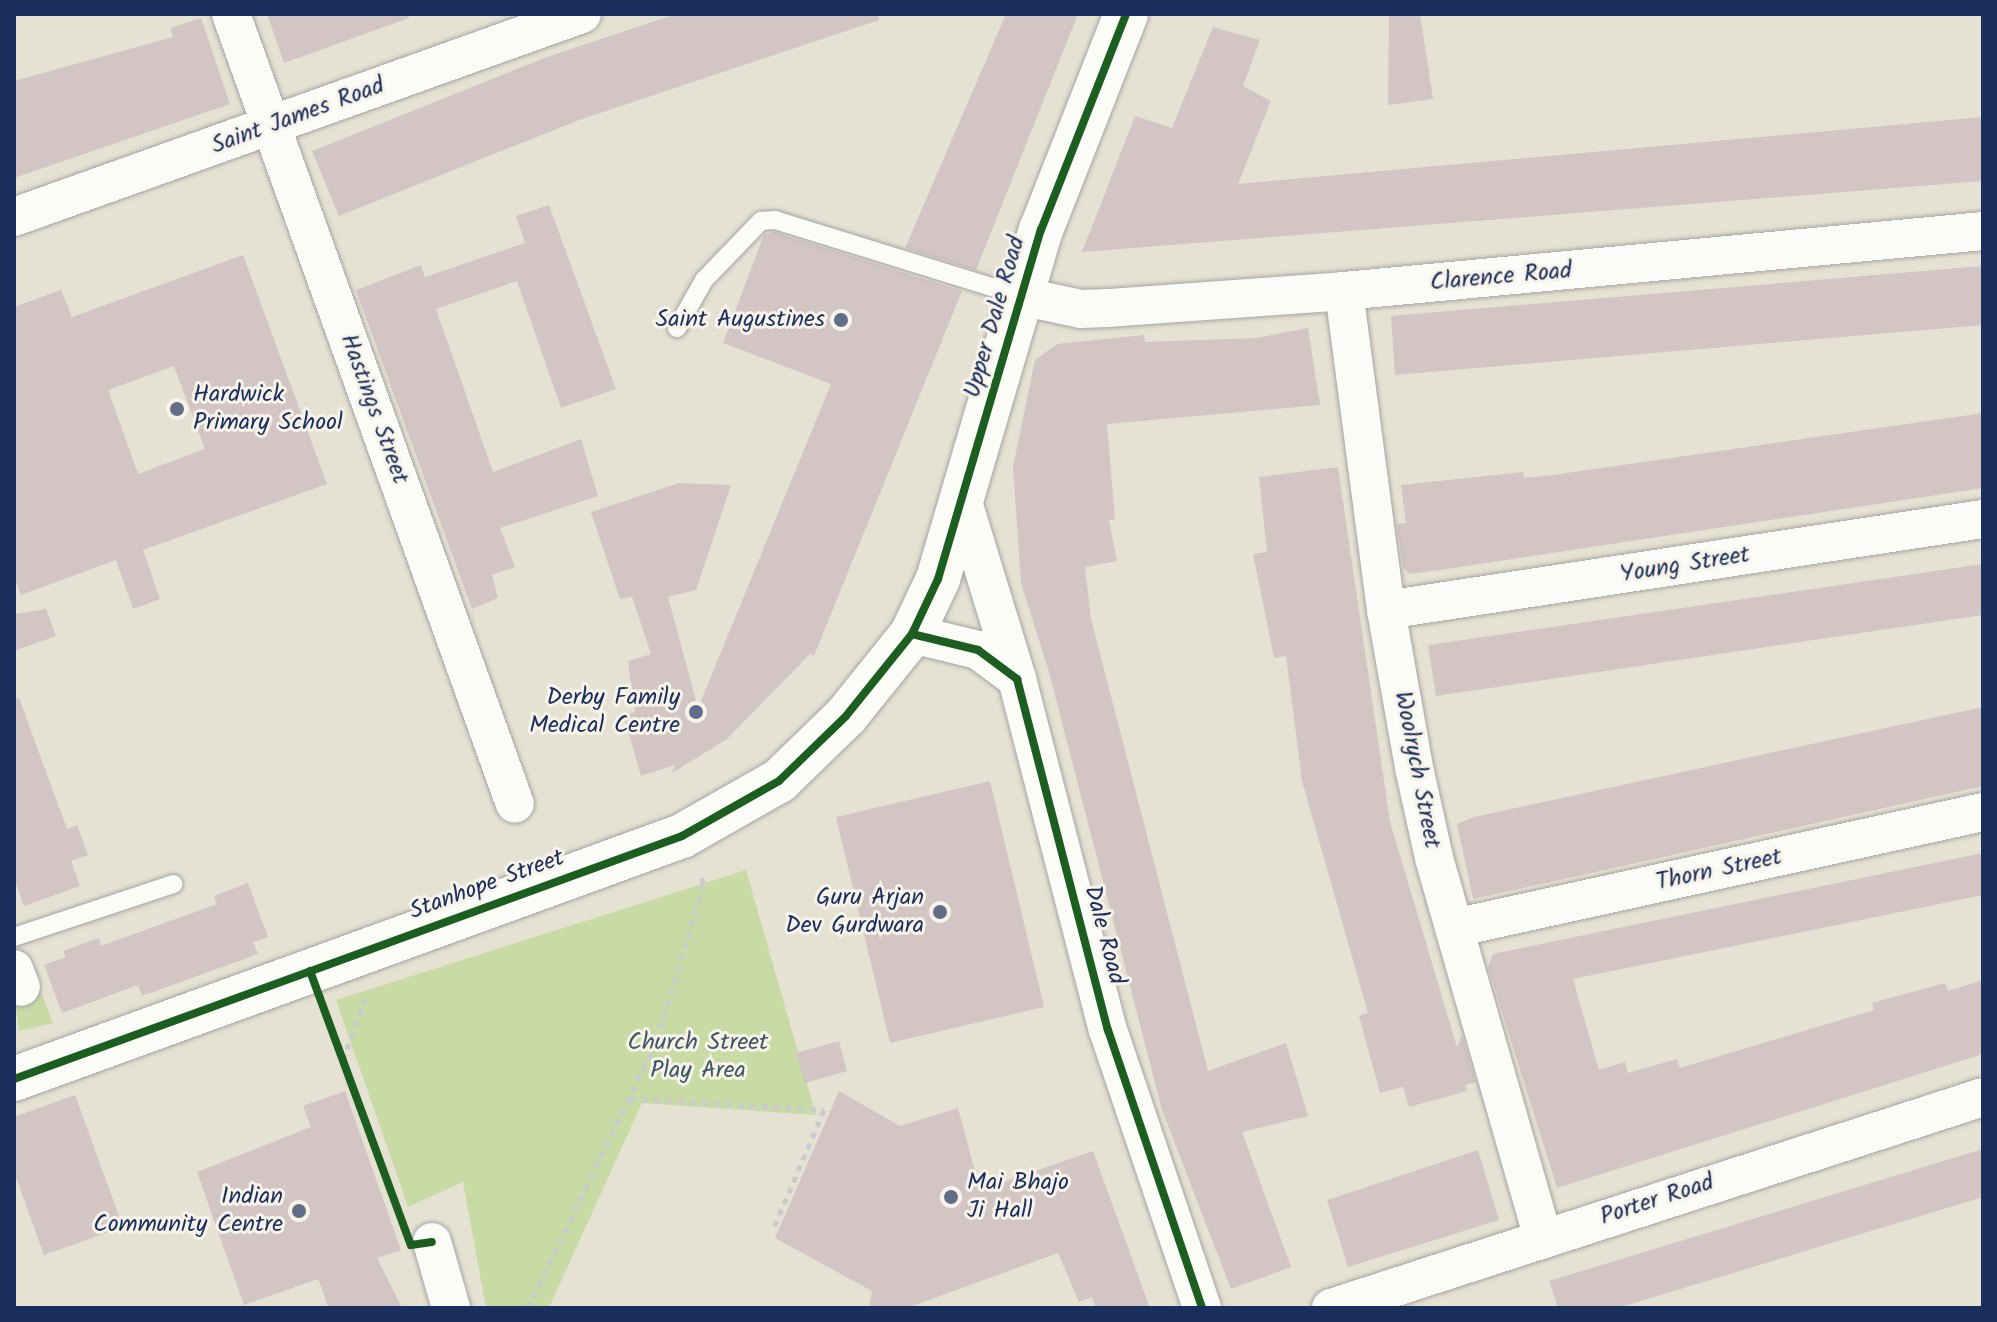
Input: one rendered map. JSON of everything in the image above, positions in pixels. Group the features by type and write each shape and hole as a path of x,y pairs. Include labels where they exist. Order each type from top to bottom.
{"street":[{"name":"Hastings Street","path":"231,14 515,804"},
{"name":"Saint James Road","path":"14,217 582,14"},
{"name":"Upper Dale Road","path":"912,634 938,579 963,502 1020,296 1126,14"},
{"name":"Clarence Road","path":"1020,296 1081,309 1344,291 1983,231"},
{"name":"Woolrych Street","path":"1344,291 1386,610 1418,786 1454,928 1543,1237"},
{"name":"Dale Road","path":"963,502 1017,679 1108,1030 1202,1308"},
{"name":"Young Street","path":"1386,610 1983,519"},
{"path":"912,634 978,650 1017,679"},
{"name":"Stanhope Street","path":"14,1079 682,836 779,781 846,716 912,634"},
{"name":"Thorn Street","path":"1454,928 1983,812"},
{"name":"Porter Road","path":"1331,1308 1983,1097"},
{"path":"432,1242 451,1308"}],"lane":[{"path":"677,328 704,280 761,221 775,220 1020,296"},
{"path":"14,937 173,884"}],"path":[{"path":"528,1308 657,1040 704,883 682,836"},
{"path":"343,1060 385,943"},
{"path":"337,1045 348,1074"},
{"path":"630,1098 824,1110 774,1227"}],"green space":[{"name":"Church Street Play Area","path":"746,870 816,1115 642,1103 549,1308 486,1308 463,1182 408,1207 336,1000"},
{"path":"38,984 53,1023 19,1031 14,993"}],"building":[{"path":"267,14 408,14 409,18 284,63"},
{"path":"676,14 878,14 879,20 579,120 339,216 312,151 544,58"},
{"path":"1006,14 1078,14 976,270 905,248"},
{"path":"1389,14 1420,14 1433,99 1388,105"},
{"path":"201,18 230,104 14,178 14,81 173,37 170,28"},
{"path":"1213,27 1260,40 1243,86 1271,101 1238,184 1983,117 1983,181 1082,252 1135,116 1172,128"},
{"path":"549,205 616,389 561,408 517,281 436,309 493,472 581,439 598,496 500,528 515,567 492,575 498,598 472,609 356,290 421,265 425,277 525,243 516,216"},
{"path":"774,232 962,291 814,656 810,654 727,739 672,773 675,765 641,776 624,716 635,712 628,661 651,654 632,597 620,599 591,512 679,483 731,485 696,590 668,597 698,708 831,384 723,343 764,235"},
{"path":"243,255 327,484 143,550 160,599 133,609 116,560 21,595 14,577 14,307 61,290 72,317","holes":["174,366 205,449 138,474 108,390"]},
{"path":"1983,266 1983,325 1395,375 1391,316"},
{"path":"1308,328 1320,405 1107,424 1115,519 1109,520 1117,561 1085,567 1091,619 1208,1071 1286,1043 1308,1116 1242,1132 1291,1267 1231,1289 1162,1110 1049,672 1021,583 1013,467 1035,360 1057,344 1144,335 1145,342 1256,338"},
{"path":"1983,413 1983,488 1410,574 1403,568 1397,524 1406,523 1401,485 1523,472 1524,478 1553,475"},
{"path":"1338,467 1390,822 1457,1047 1462,1035 1476,1082 1465,1085 1467,1091 1409,1107 1403,1087 1380,1093 1359,1016 1368,1013 1302,781 1286,656 1274,658 1253,554 1267,552 1259,477"},
{"path":"1983,564 1983,615 1436,696 1428,645"},
{"path":"46,609 56,636 14,651 14,614"},
{"path":"19,698 67,829 77,825 88,855 71,861 80,886 24,906 14,878 14,699"},
{"path":"1983,707 1983,786 1473,899 1457,824 1474,817"},
{"name":"Guru Arjan Dev Gurdwara","path":"990,781 1044,1007 890,1043 836,817"},
{"path":"1983,853 1983,895 1573,979 1599,1070 1625,1062 1628,1073 1677,1059 1680,1068 1874,1010 1872,1003 1945,983 1948,991 1983,980 1983,1054 1557,1188 1488,967 1493,954"},
{"path":"248,883 268,937 253,942 258,954 142,996 138,985 62,1013 44,965 66,957 63,951 99,938 101,946 217,904 214,896"},
{"path":"839,1041 847,1071 805,1083 796,1053"},
{"name":"Indian Community Centre","path":"345,1091 401,1250 377,1258 402,1308 329,1308 318,1279 244,1305 197,1172 311,1127 303,1106"},
{"name":"Mai Bhajo Ji Hall","path":"839,1091 900,1126 958,1108 980,1190 1093,1151 1150,1308 1096,1308 1092,1297 1079,1302 1058,1253 907,1308 869,1308 872,1291 775,1238"},
{"path":"75,1095 123,1227 44,1255 14,1172 14,1117"},
{"path":"1983,1149 1983,1197 1618,1308 1558,1308 1549,1281"},
{"path":"1478,1150 1499,1220 1348,1267 1327,1200"}],"cycle path":[{"path":"14,1079 682,836 779,781 846,716 912,634 938,579 1041,230 1126,14"},
{"path":"912,634 978,650 1017,679 1108,1030 1202,1308"},
{"path":"310,971 411,1245 432,1242"}],"place":[{"name":"Saint Augustines","path":"841,320"},
{"name":"Hardwick Primary School","path":"177,409"},
{"name":"Derby Family Medical Centre","path":"696,712"},
{"name":"Guru Arjan Dev Gurdwara","path":"940,912"},
{"name":"Mai Bhajo Ji Hall","path":"951,1197"},
{"name":"Indian Community Centre","path":"299,1211"}]}
